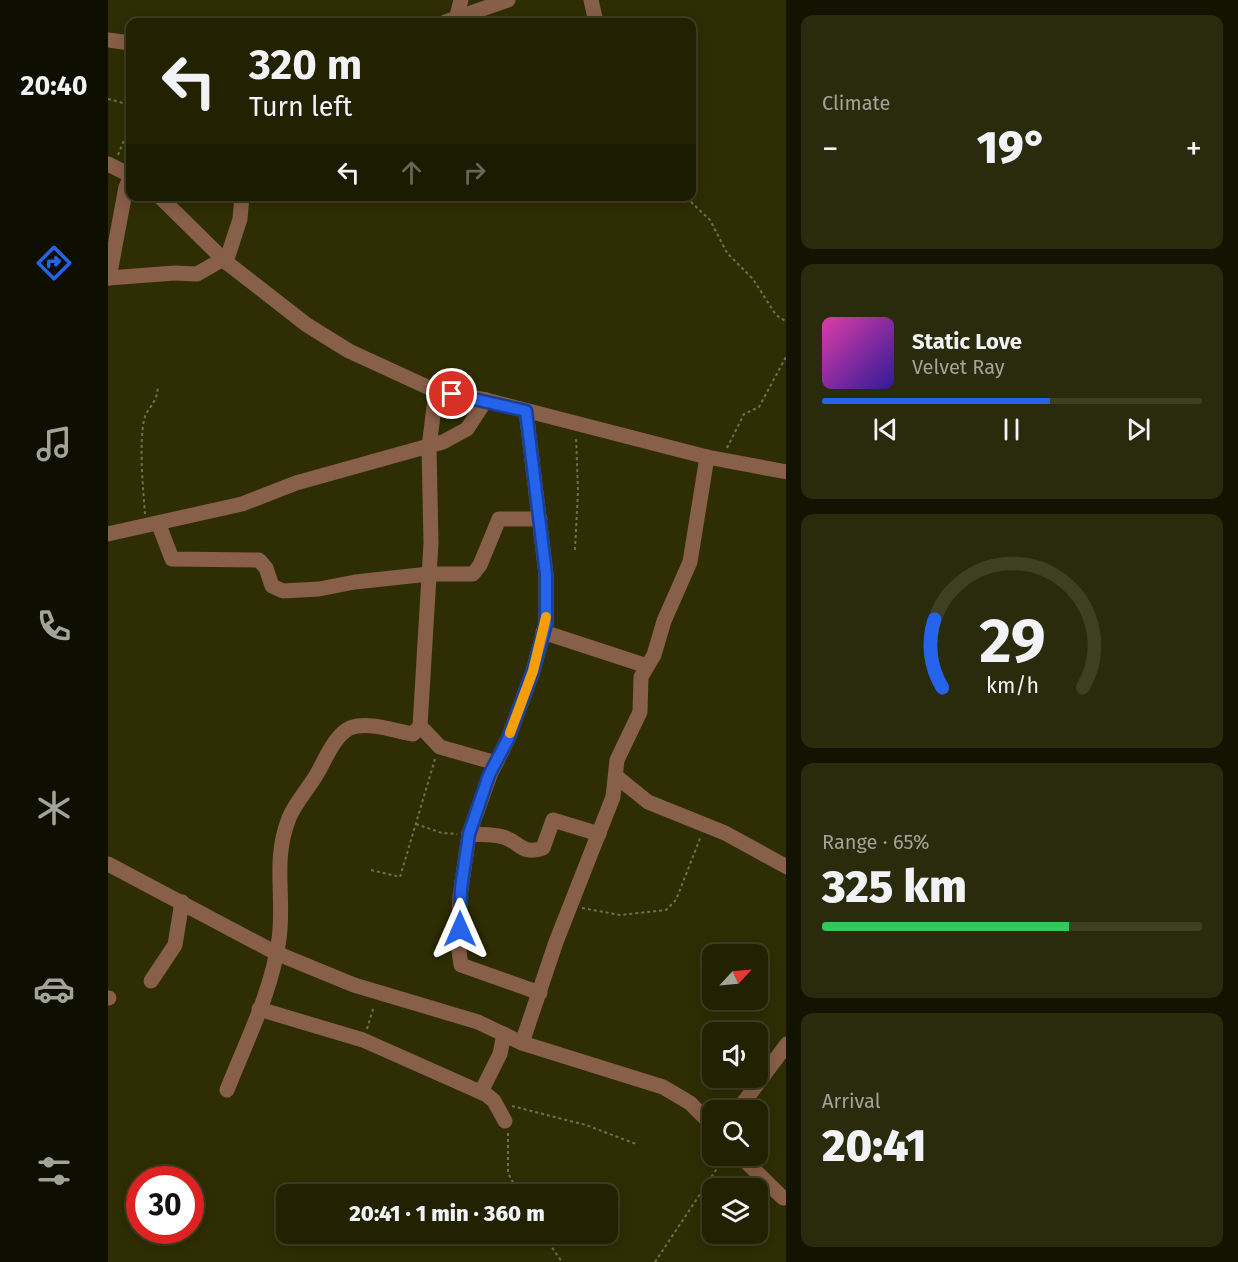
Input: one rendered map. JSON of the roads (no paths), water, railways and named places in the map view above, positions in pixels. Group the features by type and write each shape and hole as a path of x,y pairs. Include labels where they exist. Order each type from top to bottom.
{"street":[{"path":"452,18 461,0"},
{"path":"458,18 508,0"},
{"path":"591,0 595,18"},
{"path":"108,40 126,42"},
{"path":"110,165 126,174"},
{"path":"126,187 108,278 175,273 197,274 225,261 240,219 242,201"},
{"path":"164,201 225,261 327,338 436,391 486,400 714,458 786,472"},
{"path":"227,1090 260,1009 276,953 280,925 280,850 295,807 310,788 341,734 357,726 413,734 420,726 429,574 429,447 436,391"},
{"path":"108,534 153,526 242,504 296,483 453,439 467,429 486,400"},
{"path":"526,411 547,592 543,632 533,671 469,834 461,888 459,961 466,967 540,993"},
{"path":"522,1043 567,913 599,834 617,777 616,769 621,749 640,712 639,686 690,562 714,458"},
{"path":"153,526 172,559 259,560 263,563 272,586 276,590 319,589 355,582 429,574 473,574 480,565 499,519 540,519"},
{"path":"543,632 620,655 647,666"},
{"path":"420,726 440,747 496,764"},
{"path":"617,777 648,802 705,825 786,867"},
{"path":"469,834 505,837 520,848 536,850 543,849 553,820 599,834"},
{"path":"108,864 276,953 378,993 478,1022 522,1043 663,1087 690,1103 702,1115"},
{"path":"151,981 175,945 182,902"},
{"path":"260,1009 363,1040 487,1096 505,1121"},
{"path":"487,1096 504,1034"},
{"path":"745,1100 786,1044"},
{"path":"750,1166 783,1198"}]}
